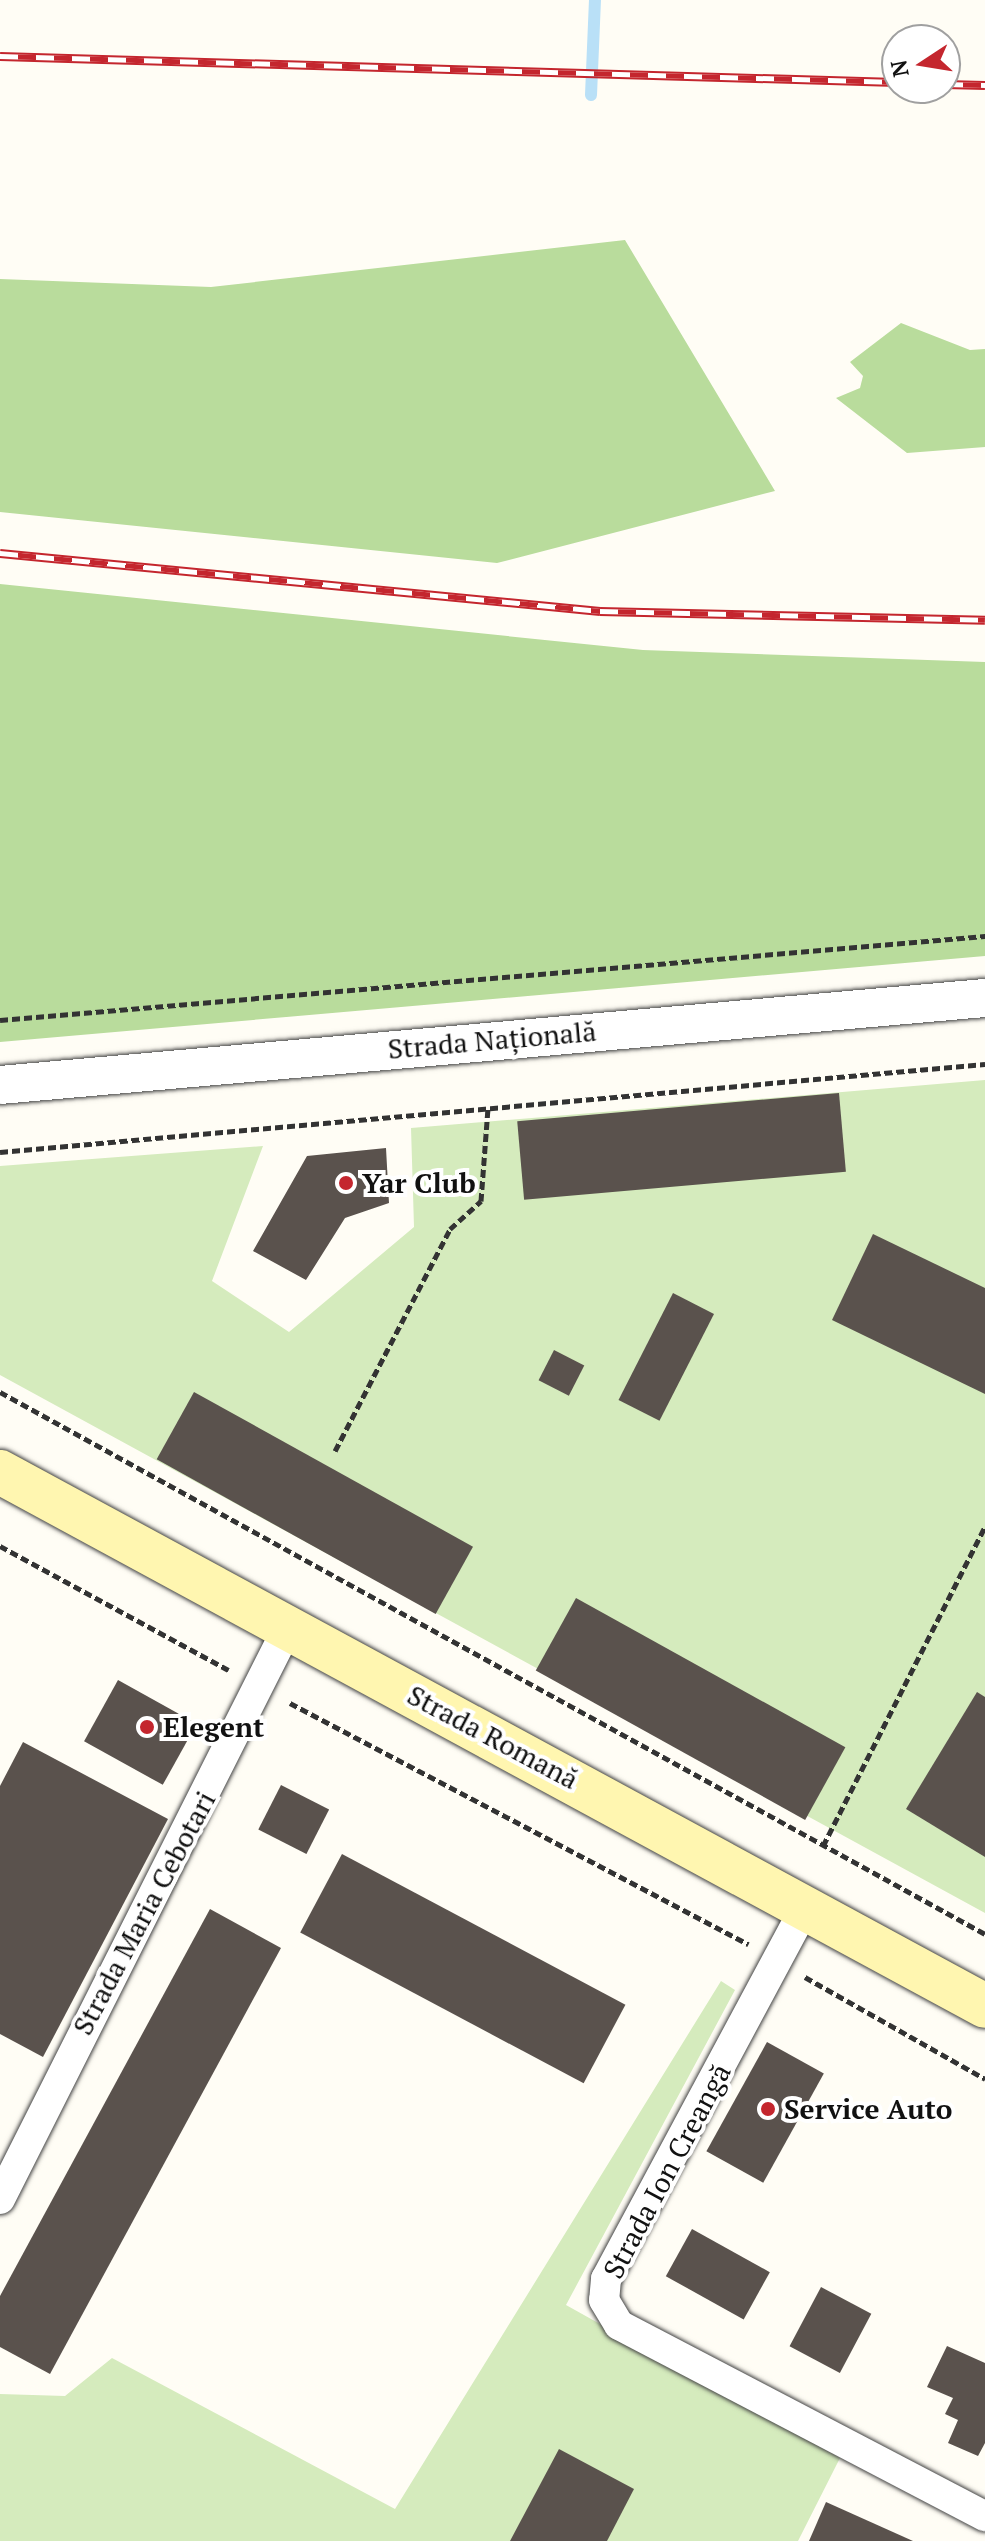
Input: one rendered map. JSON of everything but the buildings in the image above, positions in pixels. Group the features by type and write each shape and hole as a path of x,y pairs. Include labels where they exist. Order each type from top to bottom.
{"main road":[{"name":"Strada Romană","path":"0,1472 806,1906 985,2006"}],"street":[{"name":"Strada Națională","path":"0,1085 985,998"},
{"name":"Strada Maria Cebotari","path":"0,2199 288,1627"},
{"name":"Strada Ion Creangă","path":"806,1906 780,1961 606,2279 604,2300 619,2325 985,2516"}],"path":[{"path":"0,1020 985,936"},
{"path":"0,1152 985,1064"},
{"path":"335,1451 450,1229 481,1201 488,1107"},
{"path":"0,1392 985,1934"},
{"path":"823,1846 985,1527"},
{"path":"0,1546 259,1687 780,1961 985,2079"}],"green space":[{"path":"625,240 775,491 497,563 0,512 0,279 211,287"},
{"path":"901,323 970,350 985,349 985,447 907,453 836,398 860,388 863,376 850,362"},
{"path":"0,584 643,650 985,662 985,956 0,1042"},
{"path":"985,1080 985,1913 0,1375 0,1166 263,1146 212,1281 289,1332 414,1227 411,1128"},
{"path":"721,1981 735,1990 566,2305 840,2458 798,2541 0,2541 0,2394 65,2396 112,2358 395,2509"}],"waterway":[{"path":"591,95 595,0"}],"railway":[{"path":"0,56 881,82"},
{"path":"961,84 985,85"},
{"path":"0,553 600,611 985,620"}],"place":[{"name":"Yar Club","path":"346,1183"},
{"name":"Elegent","path":"147,1727"},
{"name":"Service Auto","path":"768,2109"}]}
